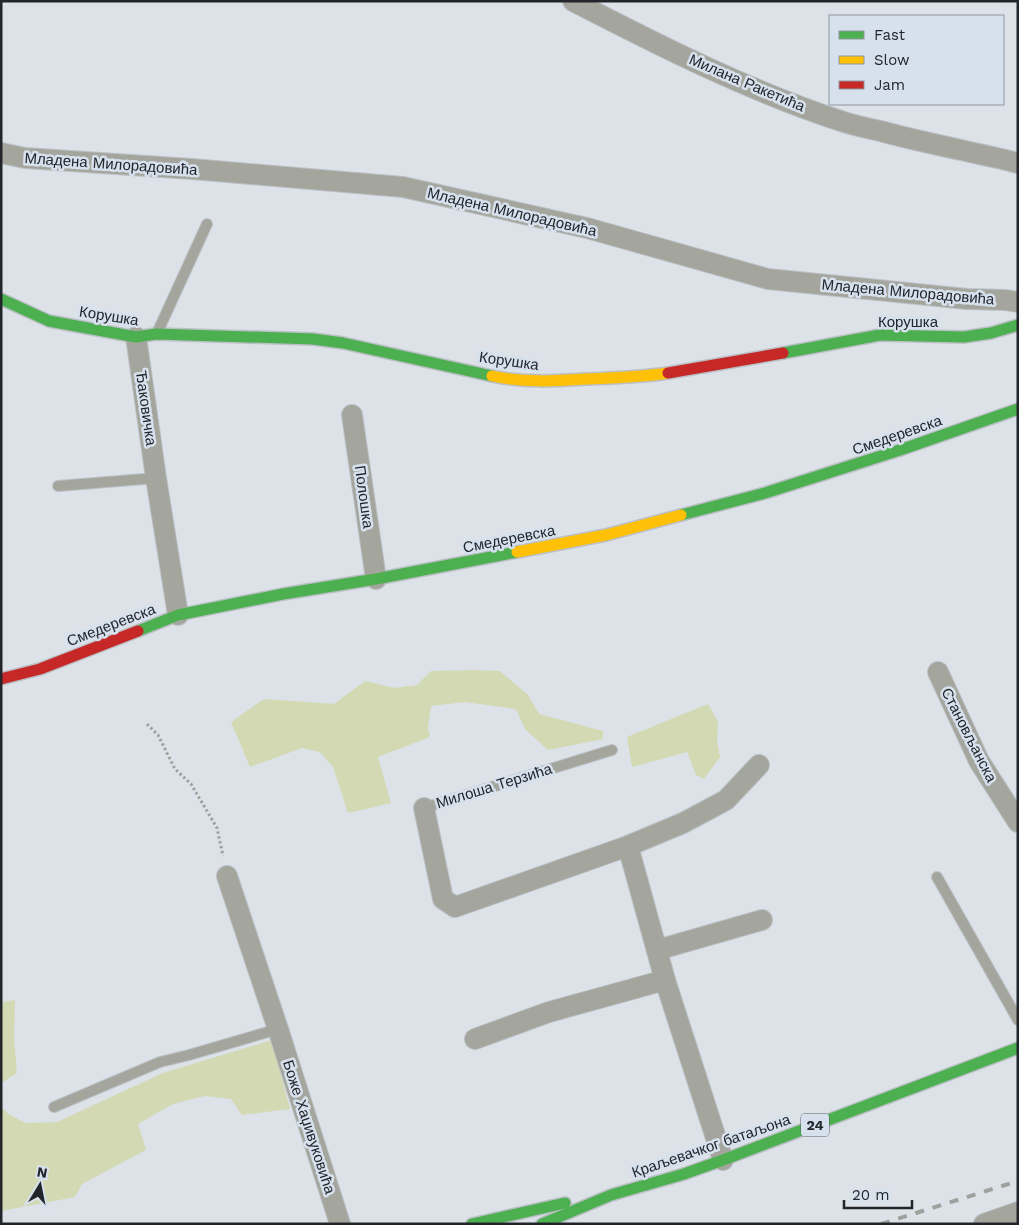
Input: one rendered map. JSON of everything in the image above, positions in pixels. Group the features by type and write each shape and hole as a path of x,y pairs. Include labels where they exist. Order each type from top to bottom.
{"street":[{"name":"Милана Ракетића","path":"573,1 731,78 845,122 1018,163"},
{"name":"Младена Милорадовића","path":"1,153 24,158 192,169 403,187 587,228 768,279 968,299 1018,302"},
{"name":"Корушка","path":"1,299 49,321 136,338 156,334 313,339 343,343 508,380 539,382 631,378 780,354 880,334 964,337 991,333 1018,325"},
{"name":"Ђаковичка","path":"136,338 178,615"},
{"name":"Смедеревска","path":"1,679 40,669 178,615 606,535 765,494 904,449 1018,409"},
{"name":"Полошка","path":"352,416 376,579"},
{"name":"Становљанска","path":"938,672 979,761 1018,822"},
{"name":"Милоша Терзића","path":"424,808 443,898 455,907 628,846 683,823 726,800 759,765"},
{"path":"628,846 665,980 723,1160"},
{"name":"Боже Хаџивуковића","path":"227,876 340,1224"},
{"path":"657,950 762,920"},
{"path":"476,1039 550,1012 665,980"},
{"name":"Краљевачког батаљона","path":"542,1224 610,1196 684,1174 723,1160 1018,1048"},
{"name":"Краљевачког батаљона","path":"472,1224 551,1205 610,1196"},
{"path":"984,1224 1018,1212"}],"lane":[{"path":"156,334 207,224"},
{"path":"58,486 156,478"},
{"name":"Милоша Терзића","path":"424,808 612,750"},
{"path":"937,877 1018,1020"},
{"path":"54,1107 160,1062 278,1029"}],"path":[{"path":"147,724 158,735 175,769 191,784 217,828 227,876"}],"green space":[{"path":"431,671 500,671 528,695 539,714 603,731 603,739 548,750 525,729 516,709 465,702 431,706 428,728 430,737 378,757 391,803 348,813 333,767 320,752 302,748 250,767 231,722 264,699 334,704 365,681 395,688 417,685"},
{"path":"708,704 718,722 717,740 720,757 704,779 696,775 687,752 632,767 627,737"},
{"path":"15,1000 14,1040 17,1073 1,1083 1,1002"},
{"path":"272,1040 290,1109 242,1115 231,1099 205,1096 173,1104 138,1124 146,1150 82,1184 75,1197 1,1211 1,1106 7,1113 25,1123 57,1122 163,1073"}],"railway":[{"path":"881,1224 1018,1181"}],"traffic: fast":[{"path":"1,299 49,321 136,337 156,334 313,339 343,343 492,376"},
{"path":"783,353 880,335 964,337 991,333 1018,325"},
{"path":"681,515 765,493 903,449 1018,409"},
{"path":"138,631 178,615 517,552"},
{"path":"542,1224 611,1195 684,1174 723,1160 1018,1048"},
{"path":"472,1224 565,1203"}],"traffic: slow":[{"path":"492,376 516,380 551,381 668,373"},
{"path":"517,552 606,535 681,515"}],"traffic: jam":[{"path":"668,373 783,353"},
{"path":"1,679 40,669 138,631"}]}
